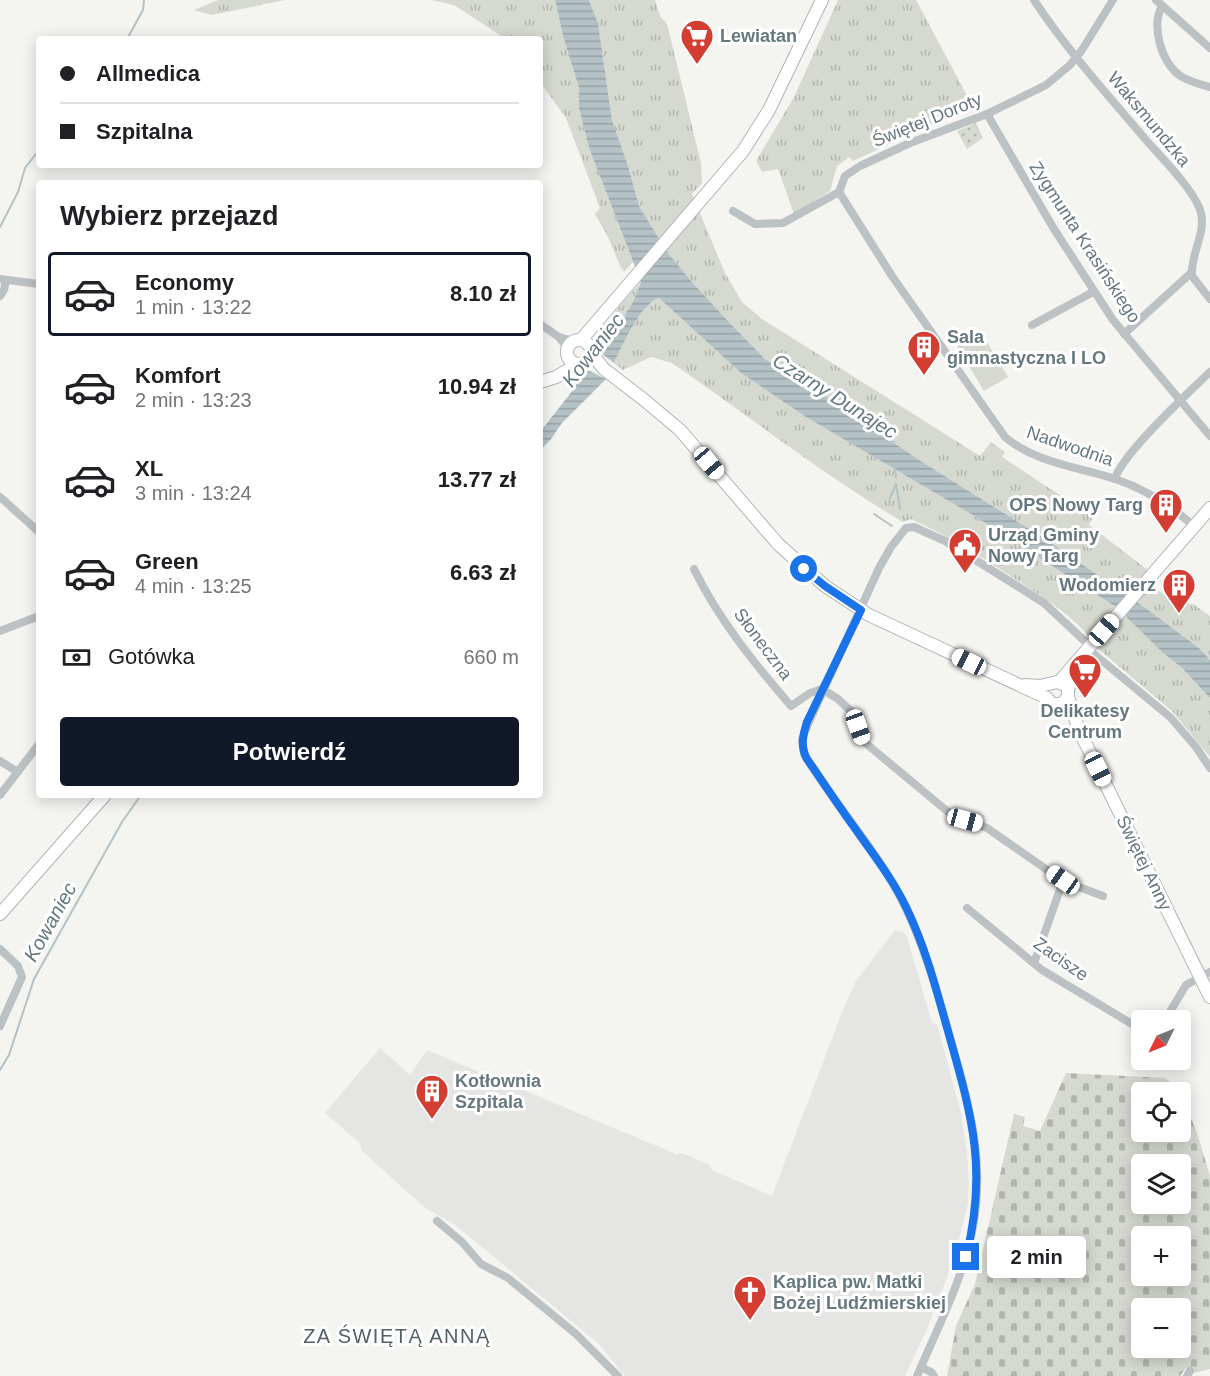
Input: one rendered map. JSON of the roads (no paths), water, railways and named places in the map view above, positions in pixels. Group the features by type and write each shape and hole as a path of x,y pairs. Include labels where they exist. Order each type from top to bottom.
{"street":[{"path":"544,381 579,351 601,326 604,315 624,287 746,145 769,110 822,0"},
{"name":"Waksmundzka","path":"1034,0 1076,58 1193,196 1206,228 1192,272"},
{"name":"Świętej Doroty","path":"733,211 755,224 783,223 838,192 845,176 860,166 910,143 987,114 1046,85 1076,58 1113,0"},
{"path":"1159,3 1210,48"},
{"path":"1159,3 1157,28 1169,63 1177,73 1190,82 1210,87"},
{"name":"Zygmunta Krasińskiego","path":"987,114 1093,292 1124,334 1210,436"},
{"name":"Nadwodnia","path":"838,192 892,276 1005,437 1014,445 1038,457 1115,479 1149,496 1194,526"},
{"path":"1124,334 1192,272 1195,280 1210,299"},
{"path":"0,297 4,290 3,280 36,284"},
{"path":"1032,325 1093,292"},
{"path":"543,326 653,406 680,430 798,564 825,586 861,610 1010,682 1058,693 1089,648 1210,508"},
{"path":"1115,479 1119,467 1147,435 1210,372"},
{"path":"0,497 36,529"},
{"path":"917,1376 962,1270 970,1241 977,1188 973,1122 927,960 906,906 804,754 802,740 822,689 891,547 906,528 914,527 959,549 1044,603 1089,648 1170,717 1196,747 1210,768"},
{"name":"Słoneczna","path":"694,569 709,599 758,667 790,706 810,693 822,689"},
{"path":"0,631 36,617"},
{"path":"822,689 838,699 853,713 863,741 952,816 978,823 1063,880 1103,896"},
{"name":"Świętej Anny","path":"1058,693 1205,974 1210,997"},
{"path":"0,795 36,748"},
{"path":"0,761 18,772"},
{"path":"0,914 102,798"},
{"path":"1034,963 1063,880"},
{"name":"Zacisze","path":"967,908 1042,970 1131,1023"},
{"path":"0,949 18,966 22,977 0,1026"},
{"path":"1171,1010 1186,985 1205,974"},
{"path":"437,1221 462,1242 481,1264 508,1278 576,1334 618,1376"},
{"path":"921,1367 932,1372 934,1376"}],"waterway":[{"path":"129,36 143,10 144,0"},
{"path":"0,227 18,192 25,168 36,154"},
{"path":"895,468 896,477"},
{"path":"896,484 900,509"},
{"path":"890,498 896,484"},
{"path":"874,514 892,526"},
{"name":"Kowaniec","path":"0,1070 9,1055 34,979 122,822 139,798"}],"place":[{"name":"Lewiatan","path":"697,65"},
{"name":"Sala gimnastyczna I LO","path":"924,376"},
{"name":"OPS Nowy Targ","path":"1166,534"},
{"name":"Urząd Gminy Nowy Targ","path":"965,574"},
{"name":"Wodomierz","path":"1179,614"},
{"name":"Delikatesy Centrum","path":"1085,699"},
{"name":"Kotłownia Szpitala","path":"432,1120"},
{"name":"Kaplica pw. Matki Bożej Ludźmierskiej","path":"750,1321"}],"district":[{"name":"ZA ŚWIĘTĄ ANNĄ","path":"397,1336"}],"water label":[{"name":"Czarny Dunajec","path":"835,396"}]}
